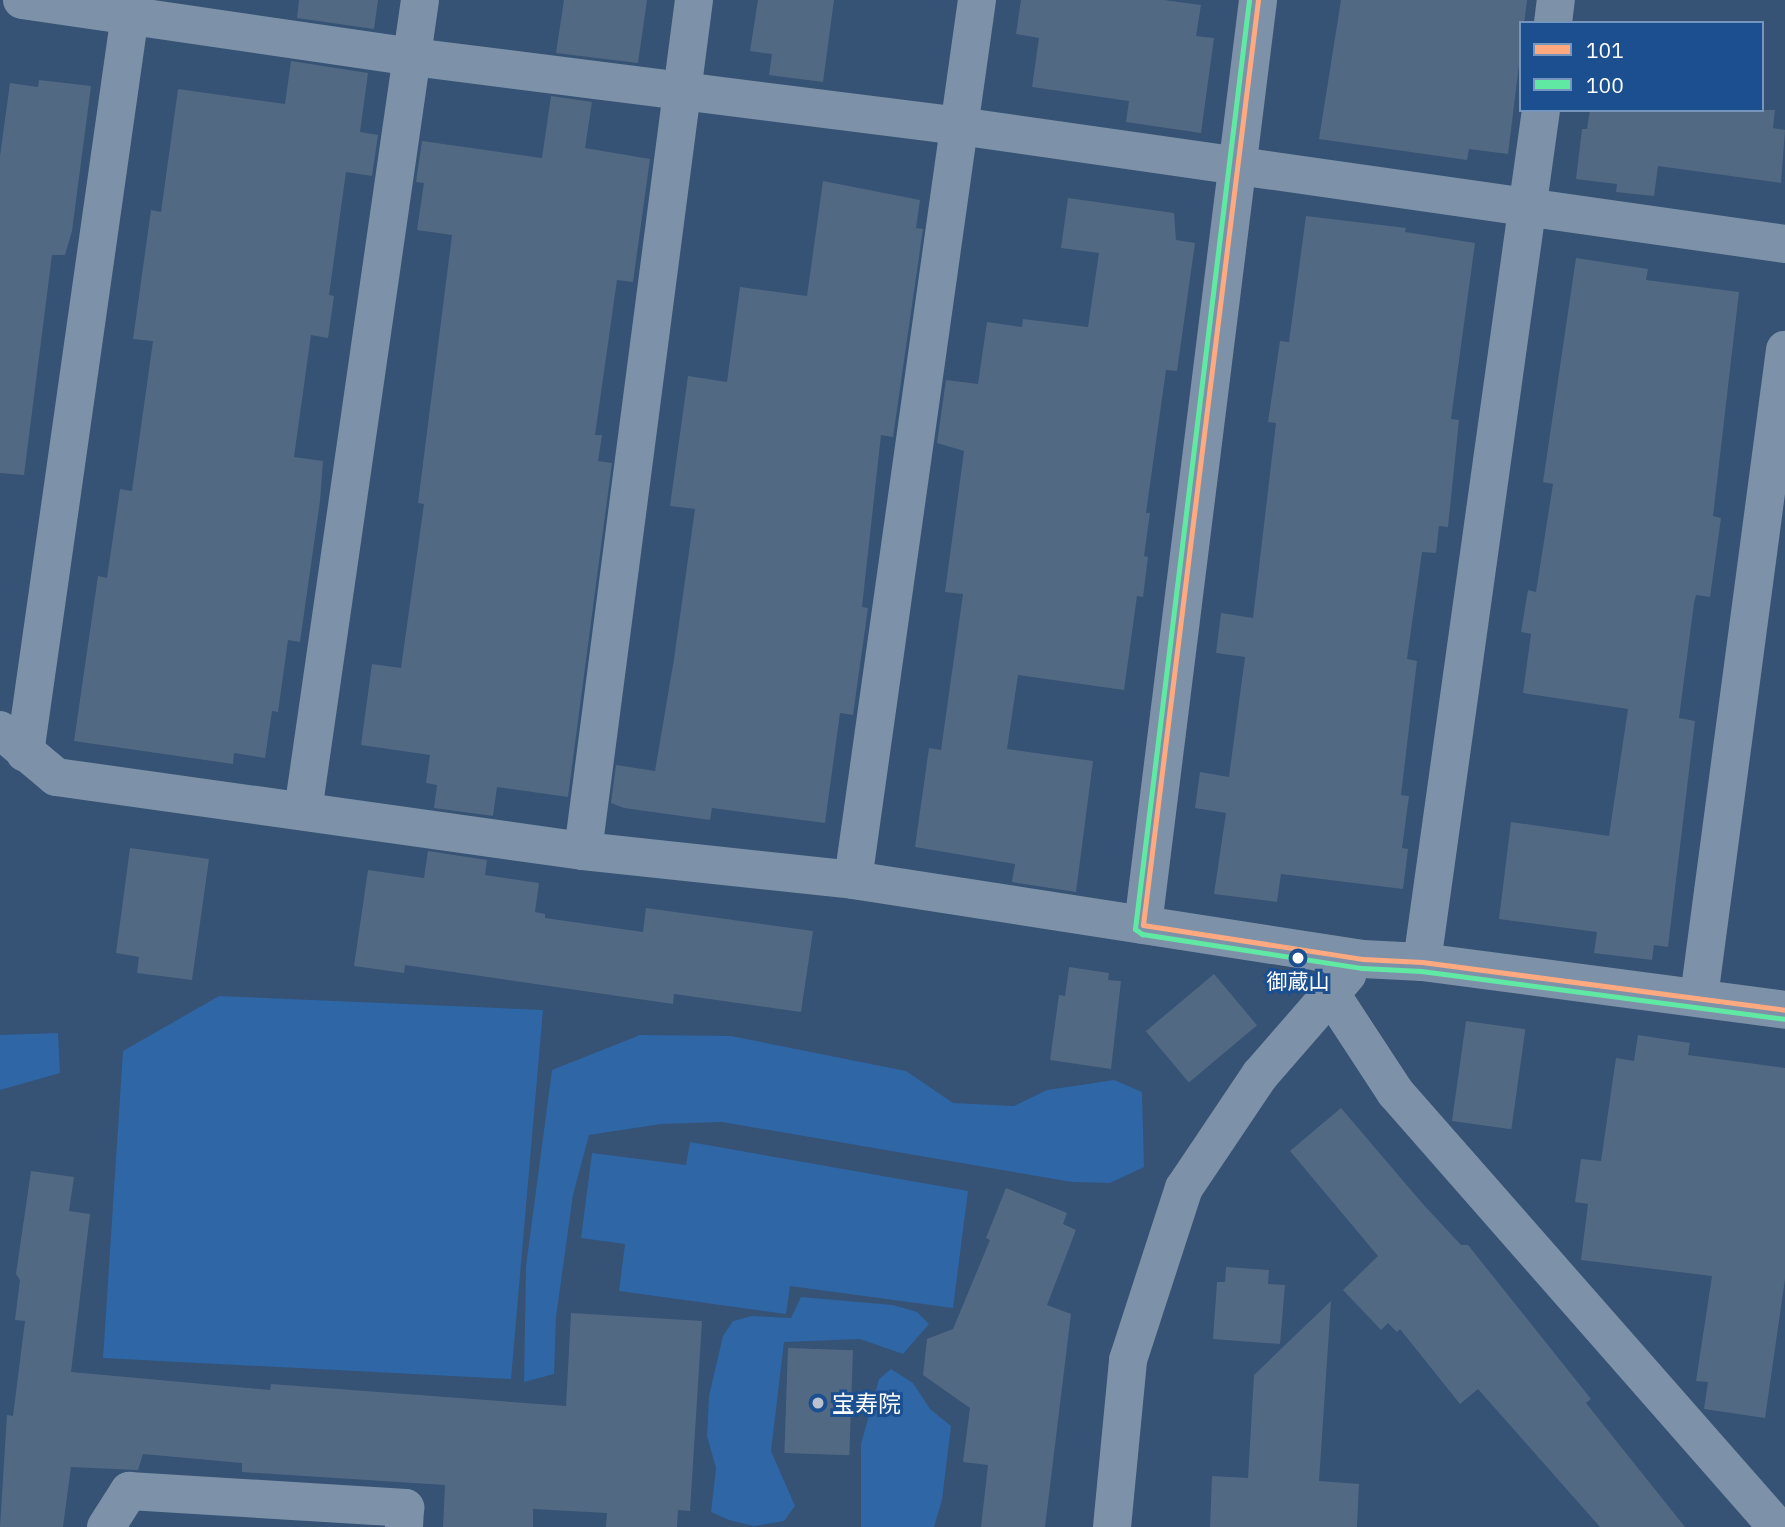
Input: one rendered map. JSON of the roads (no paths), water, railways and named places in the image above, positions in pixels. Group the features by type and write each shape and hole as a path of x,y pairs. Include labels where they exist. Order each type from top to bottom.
{"street":[{"path":"22,0 131,8 413,57 959,126 1785,244"},
{"path":"303,811 420,0"},
{"path":"583,851 694,0"},
{"path":"853,880 977,0"},
{"path":"1143,925 1234,167 1258,0"},
{"path":"1553,21 1556,0"},
{"path":"131,8 12,741 56,777 583,851 853,880 1363,959 1423,962 1785,1010"},
{"path":"1423,962 1541,112"},
{"path":"1699,997 1785,349"},
{"path":"1112,1527 1128,1360 1184,1188 1260,1075 1329,991 1363,959"},
{"path":"1329,991 1395,1092 1777,1527"},
{"path":"106,1527 129,1491 405,1508 404,1527"}],"place":[{"name":"御蔵山","path":"1298,958"},
{"name":"宝寿院","path":"818,1403"}]}
